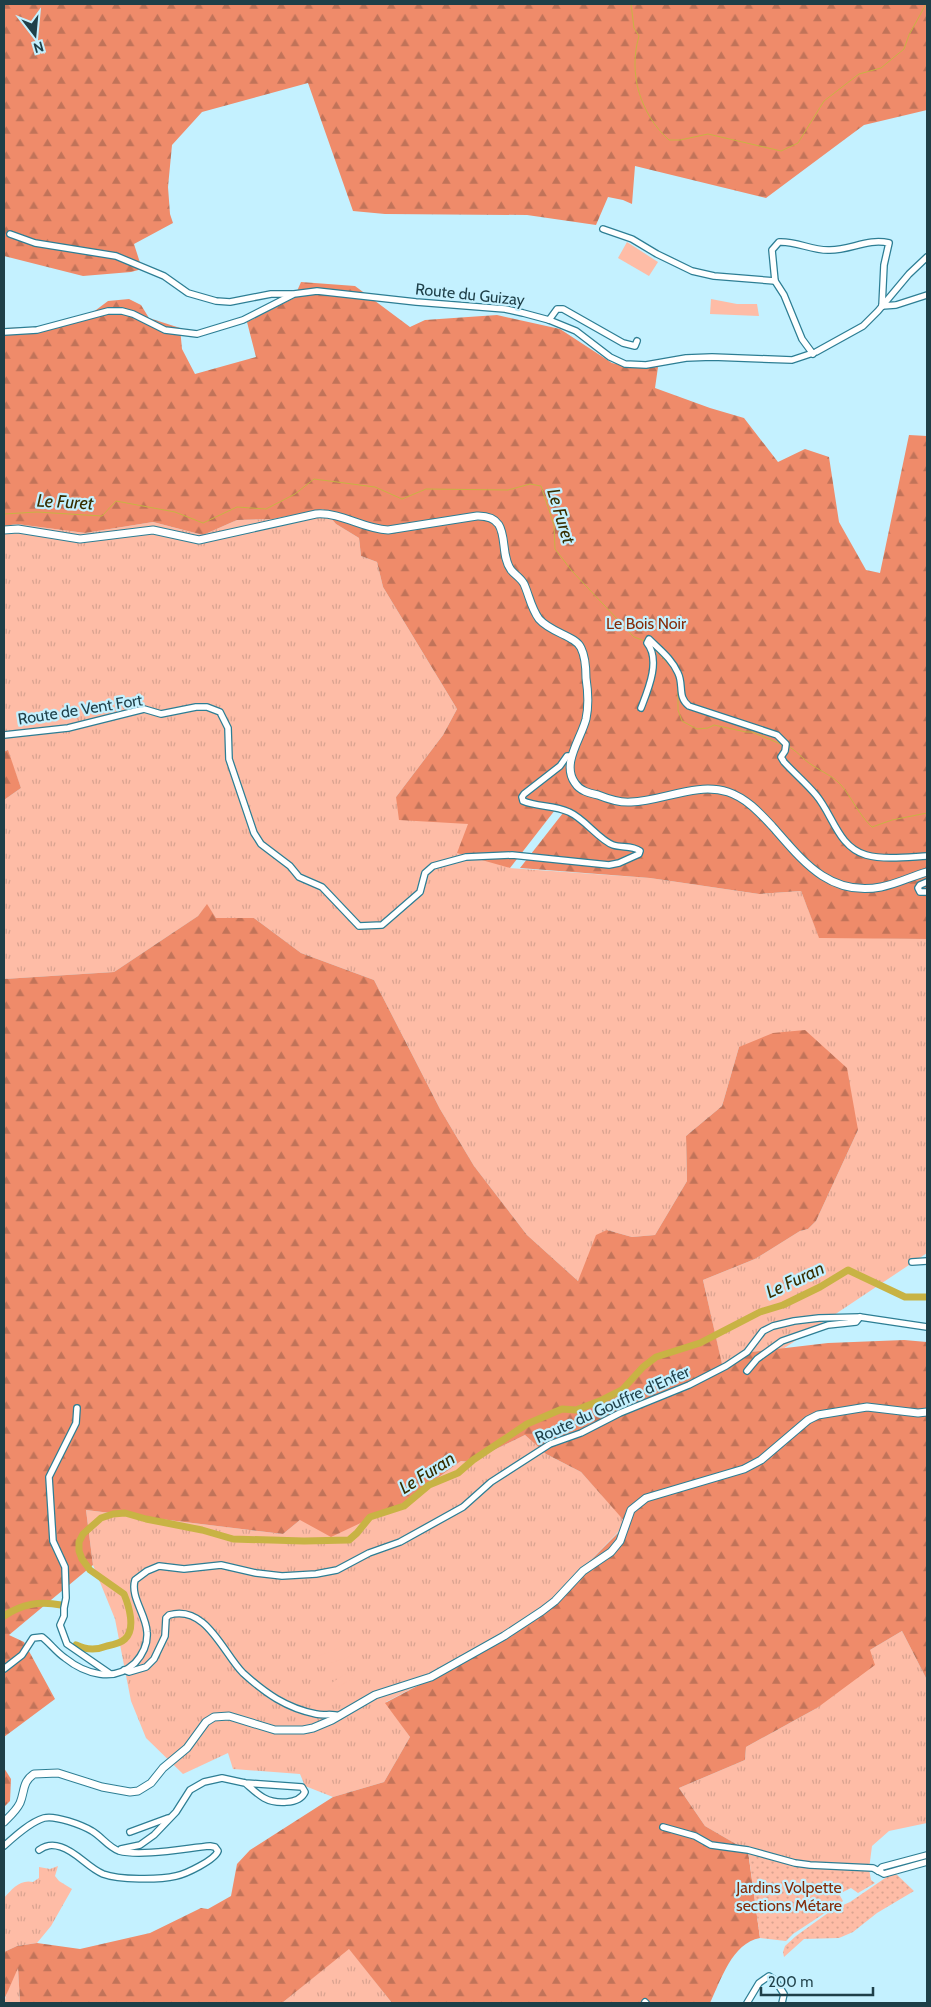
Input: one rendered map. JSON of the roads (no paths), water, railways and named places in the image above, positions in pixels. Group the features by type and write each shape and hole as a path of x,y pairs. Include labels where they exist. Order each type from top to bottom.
{"main road":[{"path":"4,530 18,529 80,539 153,530 199,540 316,514 330,514 375,529 388,530 477,516 487,517 495,521 500,528 508,565 522,581 538,617 549,629 574,640 582,649 588,702 585,720 570,767 572,778 580,789 619,801 637,802 706,789 722,790 738,796 758,810 811,869 823,877 844,886 860,888 880,887 927,872"},
{"path":"4,1822 16,1810 24,1784 34,1774 58,1774 102,1787 130,1792 144,1788 151,1783 162,1768 187,1748 206,1722 214,1716 229,1716 276,1730 313,1728 339,1716 375,1695 430,1677 504,1636 542,1611 564,1592 583,1571 611,1552 620,1541 631,1510 646,1498 744,1469 761,1460 808,1420 818,1415 867,1407 918,1413 927,1412"}],"street":[{"path":"603,229 632,239 692,271 714,276 775,281"},
{"path":"10,234 35,243 116,256 164,276 188,293 216,301 230,302 271,294 294,294"},
{"path":"813,354 802,339 784,296 775,281 772,250 779,242 786,241 809,248 832,250 869,241 889,243 882,284 882,306 896,305 927,295"},
{"name":"Route du Guizay","path":"4,332 37,330 108,311 122,311 133,314 165,330 197,334 242,320 294,294 317,290 416,302 505,309 548,320 576,331 610,357 625,364 646,365 686,358 712,357 792,360 813,354 853,333 882,306 909,274 927,257"},
{"path":"548,320 557,310 563,309 623,343 635,346 637,341"},
{"path":"641,708 648,691 653,660 648,641 667,655 676,669 681,680 682,697 689,706 777,735 785,745 781,757 784,762 816,796 840,836 859,852 886,858 927,856"},
{"name":"Route de Vent Fort","path":"4,734 68,728 144,709 161,714 196,707 207,707 220,712 228,728 229,759 254,833 261,844 290,866 299,877 322,887 359,926 382,925 420,892 426,873 433,866 466,857 512,855 609,865 619,863 639,854 640,851 636,848 614,845 605,840 588,824 569,812 523,801 522,797 524,794 560,766 567,756 572,756"},
{"path":"927,882 918,886 920,892 927,892"},
{"path":"912,1262 927,1261"},
{"path":"748,1371 758,1359 782,1341 828,1325 856,1322 860,1317"},
{"name":"Route du Gouffre d'Enfer","path":"116,1674 133,1664 146,1646 148,1634 146,1622 133,1589 135,1580 154,1567 184,1569 221,1564 256,1573 282,1576 316,1574 337,1570 369,1552 400,1542 463,1507 491,1482 550,1444 581,1433 620,1413 690,1385 726,1366 747,1352 763,1331 773,1326 820,1318 860,1317 927,1326"},
{"path":"77,1408 76,1423 50,1477 53,1541 65,1567 66,1598 64,1616 60,1624 67,1644 103,1670 116,1674"},
{"path":"124,1670 129,1672 146,1668 154,1659 165,1636 166,1618 169,1615 179,1613 189,1615 205,1624 242,1671 284,1704 317,1715 339,1716"},
{"path":"4,1669 22,1654 33,1638 38,1636 42,1637 64,1658 79,1667 108,1676 116,1674"},
{"path":"116,1850 140,1845 154,1835 170,1818 190,1790 204,1782 222,1778 244,1783 302,1787 305,1792 303,1796 296,1800 275,1802 265,1799 244,1783"},
{"path":"4,1846 32,1824 45,1817 49,1817 88,1829 116,1850 142,1852 210,1846 218,1851 210,1860 176,1876 122,1878 104,1874 93,1869 73,1852 58,1846 50,1845 39,1850"},
{"path":"130,1832 170,1818"},
{"path":"663,1828 695,1836 711,1845 748,1850 810,1866 880,1869 927,1855"},
{"path":"876,1863 884,1874 927,1862"},
{"path":"747,2003 758,1983 768,1976 775,1980 784,1994 782,2003"}],"waterway":[{"path":"631,4 634,28 639,36 635,64 639,92 651,118 669,140 680,140 708,134 781,151 798,143 824,101 859,74 881,68 904,49 909,35 926,4"},
{"name":"Le Furet","path":"4,514 37,512 102,516 116,501 175,512 203,523 237,507 266,509 295,494 314,479 375,487 402,499 426,489 508,490 530,484 541,486 554,525 555,549 572,571 634,637 645,641"},
{"name":"Le Furet","path":"652,646 673,669"},
{"name":"Le Furet","path":"678,683 678,710 682,721 697,729 708,728 714,725 752,732 783,745"},
{"name":"Le Furet","path":"787,746 808,763 838,782 872,827 892,820 927,813"},
{"name":"Le Furan","path":"76,1645 92,1649 121,1642 128,1635 131,1624 124,1594 90,1570 79,1551 79,1542 83,1534 101,1518 125,1513 233,1539 349,1540 370,1517 404,1506 429,1485 458,1473 473,1460 527,1424 562,1409 576,1410 602,1400 622,1390 643,1367 656,1357 700,1343 760,1312 783,1305 820,1287 848,1270 905,1297 927,1297"},
{"name":"Le Furan","path":"4,1616 31,1604 61,1605"}],"park label":[{"name":"Le Bois Noir","path":"646,623"},
{"name":"Jardins Volpette sections Métare","path":"789,1896"}]}
